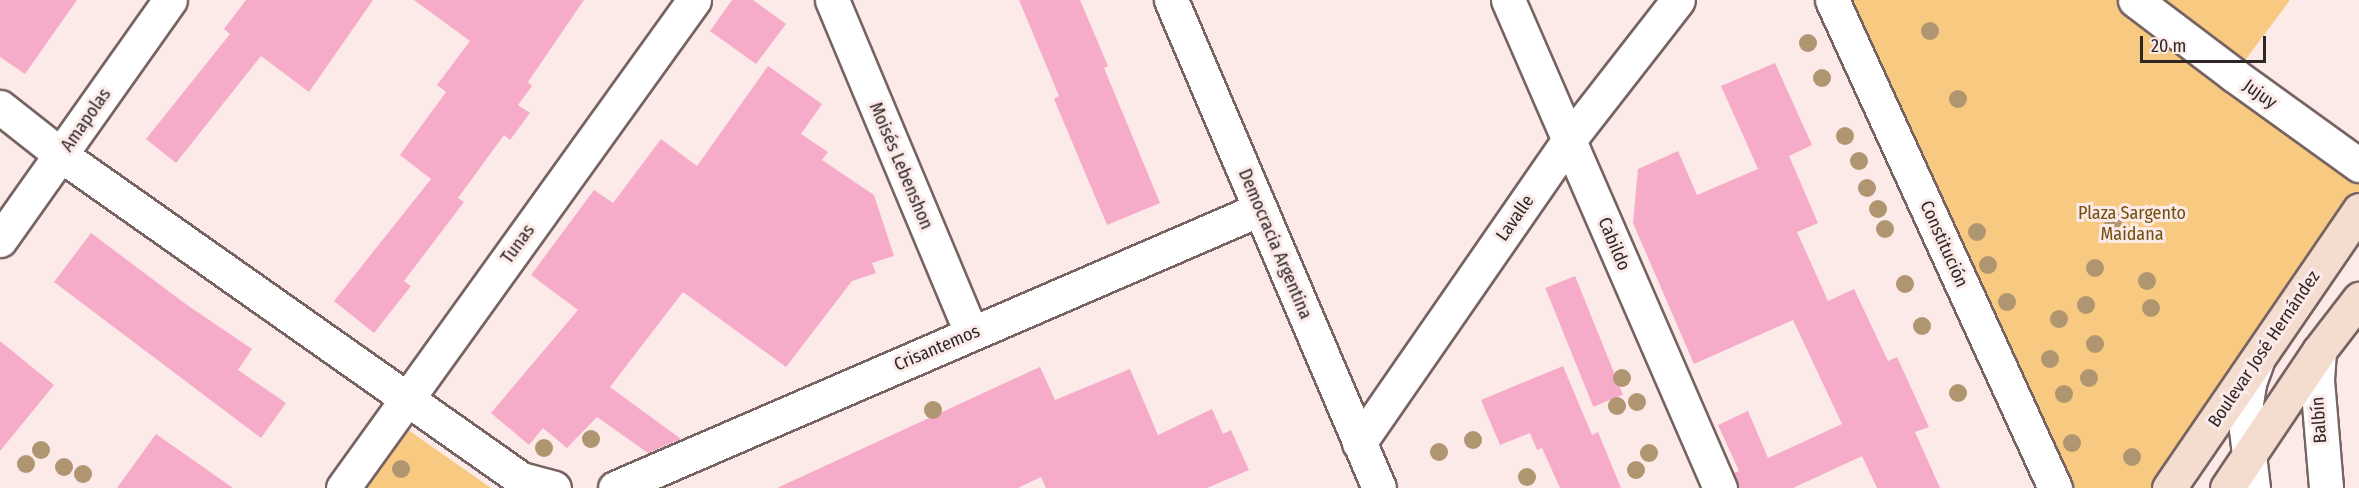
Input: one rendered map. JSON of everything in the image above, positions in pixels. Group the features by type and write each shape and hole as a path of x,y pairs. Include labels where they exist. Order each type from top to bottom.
{"street":[{"name":"Amapolas","path":"0,240 170,0"},
{"name":"Tunas","path":"343,488 694,0"},
{"name":"Moisés Lebenshon","path":"832,0 971,333"},
{"name":"Democracia Argentina","path":"1171,0 1379,488"},
{"name":"Cabildo","path":"1508,0 1720,488"},
{"name":"Lavalle","path":"1359,443 1569,140 1678,0"},
{"name":"Constitución","path":"1832,0 2055,488"},
{"name":"Jujuy","path":"2135,0 2359,165"},
{"path":"0,106 62,155 521,479 554,488"},
{"name":"Crisantemos","path":"615,488 1260,209"},
{"name":"Boulevar José Hernández","path":"2169,488 2359,210"},
{"path":"2227,488 2319,351 2359,299"},
{"name":"Balbín","path":"2319,351 2317,380 2326,488"},
{"path":"2253,488 2246,403 2249,382 2258,359"}],"green space":[{"name":"Plaza Sargento Maidana","path":"1832,0 2290,0 2234,75 2359,165 2359,210 2169,488 2055,488"},
{"path":"401,425 491,488 359,488"}],"building":[{"path":"0,0 77,0 25,74 0,57"},
{"path":"246,0 373,0 309,92 261,56 176,163 146,139 230,34 224,29"},
{"path":"414,0 584,0 528,82 532,86 518,105 530,113 510,140 504,135 458,198 464,202 404,281 411,286 374,333 334,301 431,179 400,155 446,92 437,85 470,41"},
{"path":"732,0 753,0 786,24 756,64 710,31"},
{"path":"1019,0 1080,0 1108,66 1104,68 1160,203 1107,225 1054,99 1059,96"},
{"path":"1775,63 1812,145 1789,156 1818,223 1797,232 1828,301 1854,289 1888,361 1897,357 1929,427 1915,432 1940,488 1877,488 1862,456 1793,488 1738,488 1734,473 1739,471 1718,425 1748,411 1768,458 1842,424 1793,320 1694,364 1633,223 1638,169 1678,151 1697,195 1758,169 1721,86"},
{"path":"768,66 822,104 801,134 828,152 822,160 874,195 894,256 872,263 876,273 852,281 786,367 683,292 610,387 681,439 648,453 597,417 567,448 543,428 529,445 491,413 578,310 531,275 594,190 613,203 661,139 697,166"},
{"path":"91,233 187,305 252,349 238,370 286,403 261,438 54,282"},
{"path":"1575,276 1623,395 1593,407 1545,288"},
{"path":"0,341 54,385 0,451"},
{"path":"1563,366 1592,435 1598,432 1621,488 1560,488 1542,448 1537,450 1530,433 1500,445 1481,400"},
{"path":"1040,367 1055,400 1130,369 1158,435 1212,409 1223,434 1231,430 1249,470 1207,488 1046,488 1041,477 1018,488 777,488"},
{"path":"156,434 233,488 117,488"}]}
